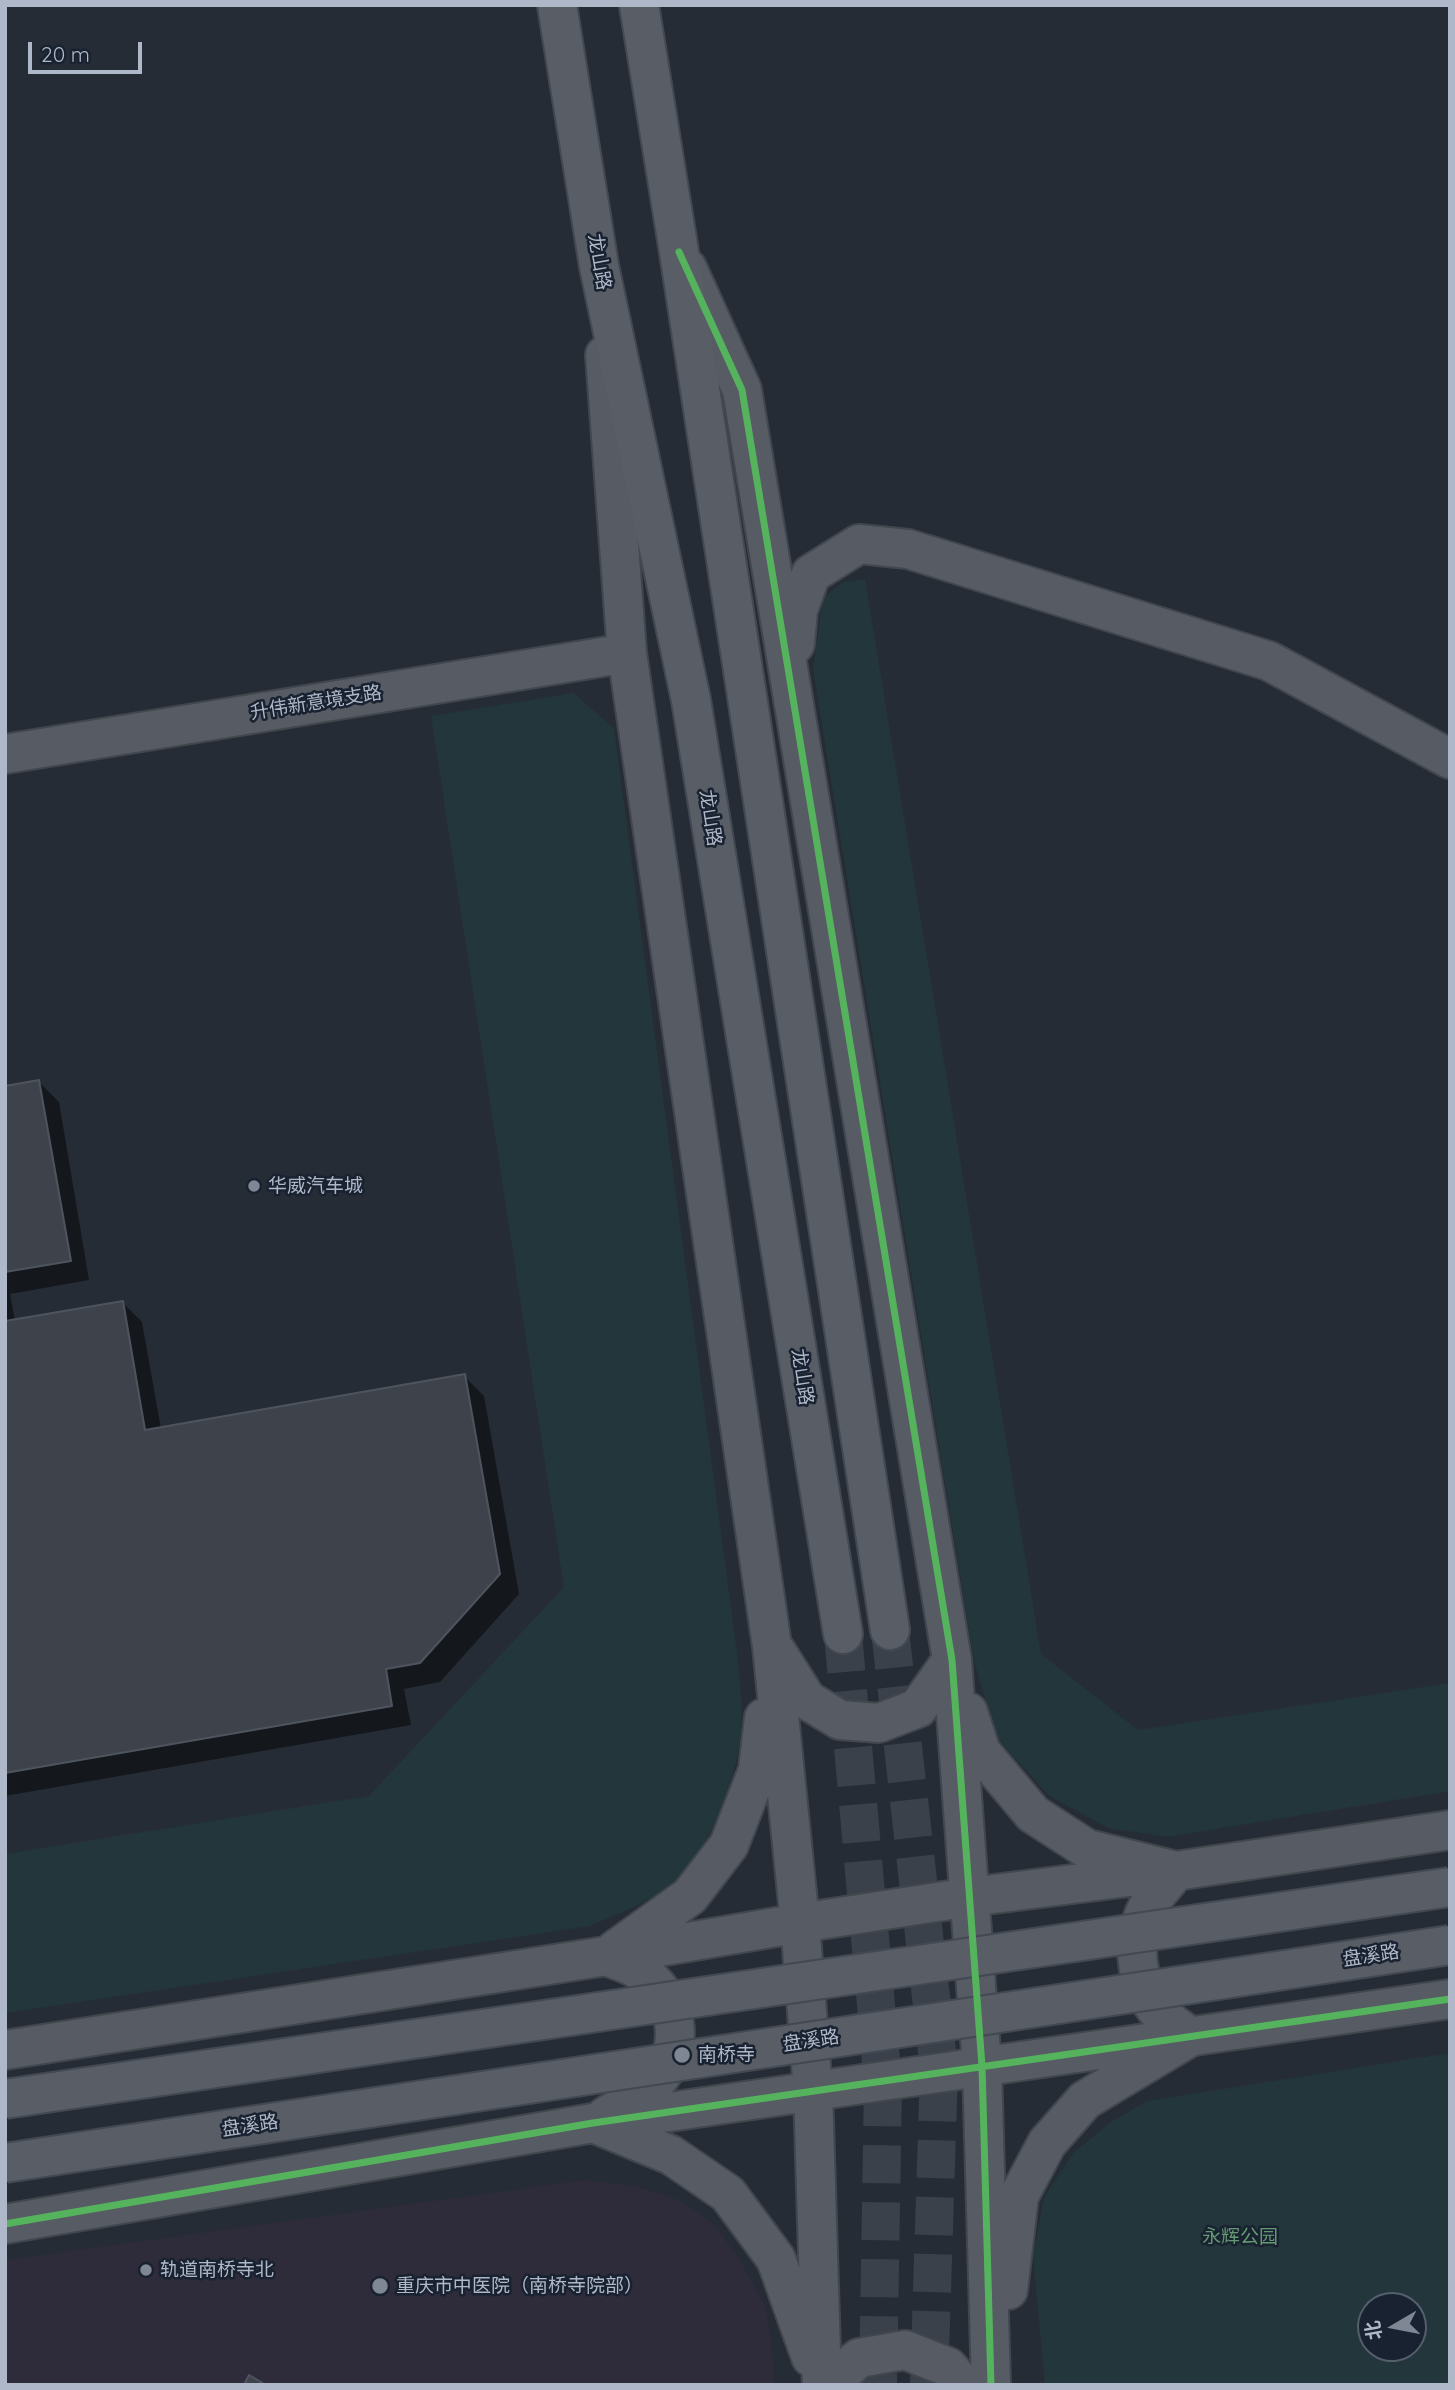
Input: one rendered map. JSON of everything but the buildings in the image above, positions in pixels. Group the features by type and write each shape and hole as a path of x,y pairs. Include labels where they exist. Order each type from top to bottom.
{"main road":[{"name":"龙山路","path":"557,5 599,266 691,700 843,1634"},
{"path":"639,5 890,1630"},
{"path":"5,2099 1450,1887"},
{"name":"盘溪路","path":"5,2163 1450,1945"}],"street":[{"path":"679,252 742,390 952,1660 982,2066 991,2385"},
{"path":"599,266 627,653 772,1646 800,1923 813,2090 821,2385"},
{"path":"791,684 798,610 811,574 859,544 908,549 1269,661 1450,759"},
{"name":"升伟新意境支路","path":"5,754 627,653"},
{"path":"772,1646 807,1700 840,1720 879,1723 918,1708 952,1660"},
{"path":"606,1956 690,1896 729,1845 758,1770 772,1646"},
{"path":"952,1660 981,1752 1032,1814 1087,1849 1176,1871"},
{"path":"5,2050 970,1897 1176,1871 1450,1830"},
{"path":"1176,1871 1152,1900 1141,1920 1137,1952 1142,1980 1156,2010 1190,2037"},
{"path":"593,2123 636,2099 656,2082 671,2057 676,2037 672,2010 656,1986 637,1969 606,1956"},
{"path":"5,2224 593,2123 1450,1998"},
{"path":"997,2385 1019,2196 1047,2143 1085,2100 1190,2037"},
{"path":"593,2123 671,2155 727,2194 776,2259 821,2385"},
{"path":"828,2385 859,2358 905,2350 948,2367 963,2385"}],"shaded area":[{"name":"重庆市中医院（南桥寺院部）","path":"585,2180 635,2186 680,2200 716,2226 742,2264 766,2308 774,2367 773,2385 5,2385 5,2260"}],"green space":[{"path":"865,579 1041,1654 1138,1730 1450,1683 1450,1791 1167,1837 1108,1828 1048,1795 997,1738 974,1661 813,669 823,597 844,582"},
{"path":"573,693 614,728 737,1653 742,1703 741,1733 734,1770 721,1811 702,1849 679,1879 649,1899 590,1926 5,2013 5,1854 369,1796 564,1587 431,716"},
{"name":"永辉公园","path":"1450,2053 1450,2385 1045,2385 1033,2256 1044,2197 1074,2152 1111,2122 1147,2101"}],"tunnel":[{"path":"890,1630 939,2069 929,2385"},
{"path":"843,1634 883,2084 878,2385"}],"cycle path":[{"path":"679,252 742,390 952,1660 982,2066 991,2385"},
{"path":"5,2224 593,2123 1450,1999"}],"place":[{"name":"华威汽车城","path":"254,1186"},
{"name":"南桥寺","path":"682,2055"},
{"name":"轨道南桥寺北","path":"146,2270"},
{"name":"重庆市中医院（南桥寺院部）","path":"380,2286"}]}
